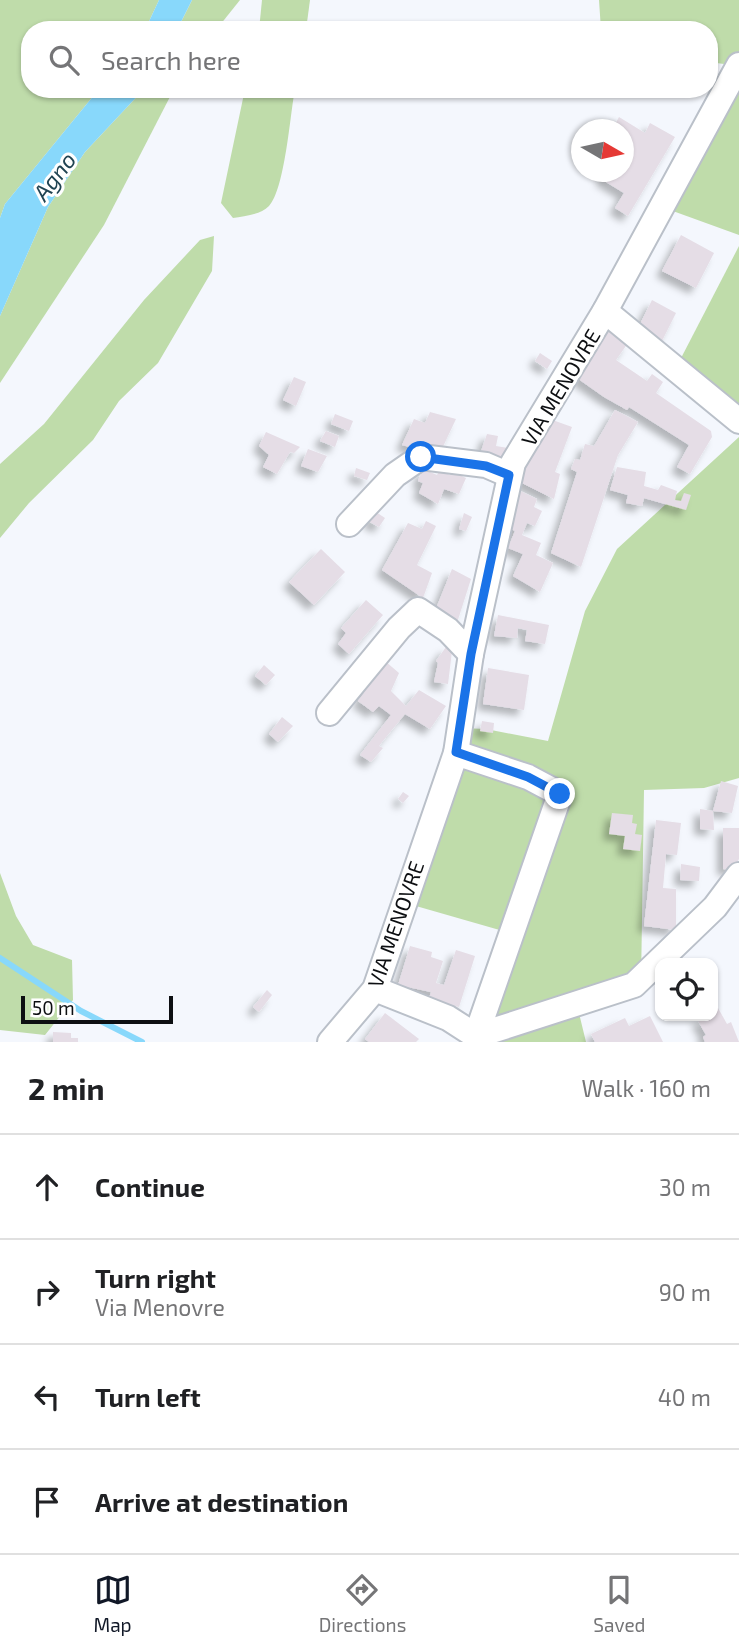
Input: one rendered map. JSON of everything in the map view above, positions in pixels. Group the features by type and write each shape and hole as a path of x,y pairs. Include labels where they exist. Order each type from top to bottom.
{"street":[{"name":"VIA MENOVRE","path":"330,1042 376,989 456,752 471,654 509,475 605,311 739,65"},
{"path":"605,311 739,421"},
{"path":"349,524 395,475 421,457 486,466 509,475"},
{"path":"329,713 399,628 418,610 448,630 471,654"},
{"path":"456,752 528,777 560,794 477,1039"},
{"path":"477,1039 634,985 715,906 739,875"},
{"path":"376,989 448,1018 477,1039"}],"green space":[{"path":"0,0 159,0 149,21 21,21 21,98 92,98 5,204 0,218"},
{"path":"192,0 240,0 223,21 182,21"},
{"path":"262,0 310,0 307,21 260,21"},
{"path":"599,0 739,0 739,66 718,63 718,21 600,21"},
{"path":"739,68 739,235 659,206"},
{"path":"136,98 169,98 104,225 0,383 0,316 48,207 85,152"},
{"path":"243,98 294,98 283,168 275,197 269,206 252,215 233,218 221,203"},
{"path":"214,236 212,271 158,363 119,401 93,440 29,503 0,538 0,464 44,424 144,300 200,240"},
{"path":"739,246 739,426 679,362"},
{"path":"739,437 739,778 704,788 644,790 641,982 577,1005 586,1042 489,1042 510,933 409,904 460,728 486,729 548,741 585,611 617,549"},
{"path":"0,873 16,916 33,945 72,960 73,1000 45,1035 0,1030"}],"water":[{"path":"159,0 192,0 182,21 149,21"},
{"name":"Agno","path":"92,98 136,98 85,152 48,207 0,316 0,218 5,204"}],"building":[{"path":"650,123 675,137 628,216 615,208 624,193 606,182 634,182 634,126 645,133"},
{"path":"681,235 714,253 696,288 662,271"},
{"path":"652,300 676,313 661,343 637,330"},
{"path":"609,330 628,343 616,360 647,381 652,374 663,382 656,393 711,431 712,437 690,474 677,467 689,445 629,407 627,410 604,397 577,378"},
{"path":"540,353 552,361 547,369 535,361"},
{"path":"294,377 306,382 296,406 283,400"},
{"path":"615,410 638,422 618,455 581,567 551,553 577,472 571,469 575,459 580,460 585,444 594,446"},
{"path":"430,412 456,419 439,455 402,445 414,419 425,423"},
{"path":"335,414 353,421 349,431 331,424"},
{"path":"547,418 572,427 555,472 560,474 554,499 520,482"},
{"path":"326,431 339,436 335,447 320,441"},
{"path":"266,432 300,447 294,453 290,452 277,474 263,467 269,455 259,446"},
{"path":"487,434 498,436 496,446 508,448 503,463 479,457"},
{"path":"308,449 327,456 318,472 301,466"},
{"path":"617,467 646,472 644,486 658,490 661,485 677,491 675,500 681,501 684,493 691,495 686,510 644,498 642,506 626,503 628,495 610,490"},
{"path":"356,468 370,473 367,480 354,476"},
{"path":"423,469 437,475 439,471 450,475 451,471 466,478 459,494 444,489 438,504 419,493 423,483 418,481"},
{"path":"518,490 537,499 534,507 542,511 535,526 527,523 522,535 541,543 536,555 553,563 540,592 513,576 523,554 508,548 515,531 503,525"},
{"path":"376,512 385,518 379,527 368,521"},
{"path":"464,513 472,517 466,531 459,529"},
{"path":"426,521 436,526 417,565 432,573 423,598 382,570 408,523 422,529"},
{"path":"321,549 345,572 314,605 289,582"},
{"path":"452,569 471,579 455,629 435,611"},
{"path":"366,600 383,615 349,654 338,644 346,633 341,628"},
{"path":"498,615 549,625 545,644 525,641 527,630 518,628 517,638 494,636"},
{"path":"446,647 452,651 448,684 434,682 438,663 436,661"},
{"path":"385,661 399,673 391,691 406,706 419,690 446,706 430,729 405,714 379,746 383,748 371,762 360,755 391,715 379,706 373,712 358,701 364,693 362,690"},
{"path":"264,665 275,675 266,685 255,676"},
{"path":"488,668 529,675 524,710 483,704"},
{"path":"282,717 293,726 278,742 269,734"},
{"path":"482,721 494,723 493,733 480,731"},
{"path":"721,781 738,786 732,813 713,811"},
{"path":"403,792 409,796 403,803 398,799"},
{"path":"700,809 713,811 714,830 700,829"},
{"path":"612,813 633,815 632,823 637,824 635,834 642,835 640,851 623,849 625,836 609,834"},
{"path":"656,820 681,823 677,855 666,854 663,888 676,889 676,930 644,926"},
{"path":"723,828 739,828 739,859 732,870 723,869"},
{"path":"681,864 700,867 699,881 680,880"},
{"path":"410,946 432,952 431,957 443,961 436,983 444,985 456,950 475,956 459,1007 429,998 431,992 398,985"},
{"path":"267,990 272,995 259,1012 253,1007"},
{"path":"718,1008 727,1024 731,1022 739,1042 705,1042 703,1037 706,1035 698,1021 718,1021"},
{"path":"385,1013 419,1039 416,1042 369,1042 365,1039"},
{"path":"650,1016 663,1042 595,1042 591,1034 625,1018 629,1026"},
{"path":"53,1032 71,1033 71,1038 78,1038 78,1042 53,1042"}],"waterway":[{"path":"0,958 81,1011 142,1042"}],"route":[{"path":"421,457 486,466 509,475 471,654 456,752 528,777 560,794"}]}
